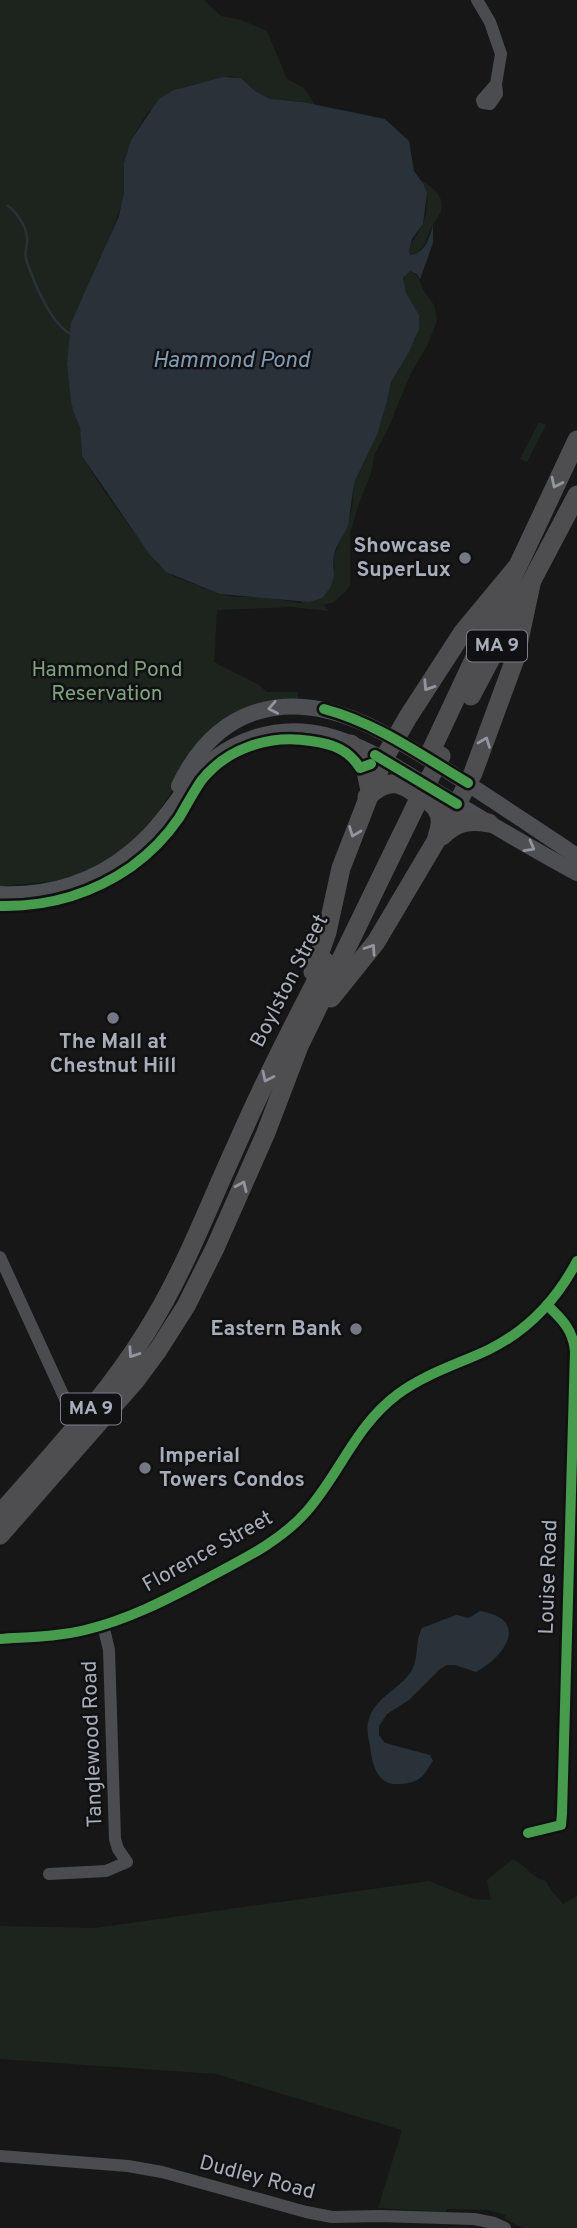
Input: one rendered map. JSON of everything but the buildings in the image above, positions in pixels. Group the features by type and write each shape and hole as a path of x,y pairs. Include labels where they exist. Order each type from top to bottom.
{"highway":[{"name":"Boylston Street","path":"0,1514 122,1369 163,1305 267,1076 304,1018 436,753 516,568 577,440"},
{"name":"Boylston Street","path":"436,753 531,584 577,495"},
{"path":"304,1018 341,869 383,760 463,632 516,568"},
{"path":"304,1018 370,950 436,842 468,783 512,671 531,584"},
{"path":"351,744 365,766 369,794"},
{"path":"369,794 395,783 428,800 436,806 441,821 436,842"},
{"path":"436,842 449,829 462,822 489,823"},
{"name":"Boylston Street","path":"0,1535 135,1381 181,1315 215,1248 265,1135 293,1061 304,1018"}],"main road":[{"path":"165,817 187,772 203,748 222,730 250,714 279,706 311,707 357,720 395,739 468,783 577,856"},
{"path":"0,894 53,890 96,875 134,850 165,817 202,770 224,751 249,739 276,732 327,736 351,744 577,873"}],"street":[{"path":"477,0 490,23 501,54 496,84"},
{"path":"0,1257 77,1425"},
{"name":"Florence Street","path":"0,1639 68,1633 103,1625 162,1602 279,1537 312,1506 358,1434 388,1402 420,1380 507,1339 524,1327 547,1305 577,1261"},
{"name":"Louise Road","path":"528,1833 561,1825 573,1549 575,1351 568,1326 547,1305"},
{"name":"Tanglewood Road","path":"49,1874 101,1872 127,1863 115,1839 109,1650 103,1625"},
{"name":"Dudley Road","path":"0,2156 128,2166 163,2172 306,2212 331,2222 445,2217 474,2219 505,2228"}],"green space":[{"name":"Hammond Pond Reservation","path":"0,0 204,0 221,16 241,20 267,31 287,79 304,88 316,106 270,99 255,91 241,78 230,76 183,87 147,113 131,140 124,163 121,207 97,269 75,315 67,364 73,411 80,427 82,456 158,565 173,576 234,597 262,597 301,603 335,568 333,559 352,510 354,483 377,435 391,382 416,338 419,315 403,284 405,273 410,271 417,275 434,305 437,318 427,346 410,375 375,453 371,473 350,533 350,585 347,590 334,602 323,605 329,611 291,607 217,610 214,662 259,685 267,692 298,692 298,699 262,703 187,762 156,815 138,835 108,860 79,874 55,881 3,886 0,886"},
{"path":"421,180 438,194 442,207 423,247 412,256 410,247 426,215 426,197"},
{"path":"539,422 546,425 527,462 520,459"},
{"path":"513,1859 536,1877 546,1881 563,1904 577,1896 577,2228 522,2228 504,2218 506,2215 488,2210 447,2209 446,2212 378,2208 402,2130 216,2074 0,2059 0,1926 95,1928 429,1881 474,1899 491,1900 487,1880"}],"water":[{"name":"Hammond Pond","path":"223,77 241,78 255,91 270,99 302,102 385,119 409,141 414,171 427,193 423,224 412,239 410,255 423,249 433,225 433,243 420,279 410,271 403,278 406,293 419,315 419,329 391,382 377,435 354,483 348,526 336,548 333,559 334,577 330,588 322,598 309,602 220,594 166,572 150,555 82,456 80,427 71,400 67,364 71,323 119,216 124,192 124,163 131,140 159,99 174,90"},
{"path":"480,1611 495,1615 505,1622 509,1630 504,1648 476,1672 447,1665 409,1700 387,1714 379,1726 379,1735 385,1743 430,1755 433,1761 424,1775 416,1781 392,1784 385,1781 374,1766 371,1753 367,1729 372,1711 412,1670 422,1628 456,1615 470,1617"}],"waterway":[{"path":"8,206 18,216 27,234 26,259 38,289 55,320 69,333"}],"cycle path":[{"path":"324,709 381,731 468,783"},
{"path":"0,906 35,904 68,897 101,885 131,867 169,832 201,781 223,760 250,746 280,740 311,741 339,748 360,768 371,764"},
{"path":"375,755 457,804"},
{"path":"0,1639 64,1634 116,1621 174,1596 271,1542 307,1511 359,1435 383,1407 419,1381 488,1350 528,1324 550,1301 577,1261"},
{"path":"528,1833 561,1825 562,1813 575,1351 566,1325 547,1305"}],"place":[{"name":"Showcase SuperLux","path":"465,558"},
{"name":"The Mall at Chestnut Hill","path":"113,1018"},
{"name":"Eastern Bank","path":"356,1329"},
{"name":"Imperial Towers Condos","path":"145,1468"}]}
